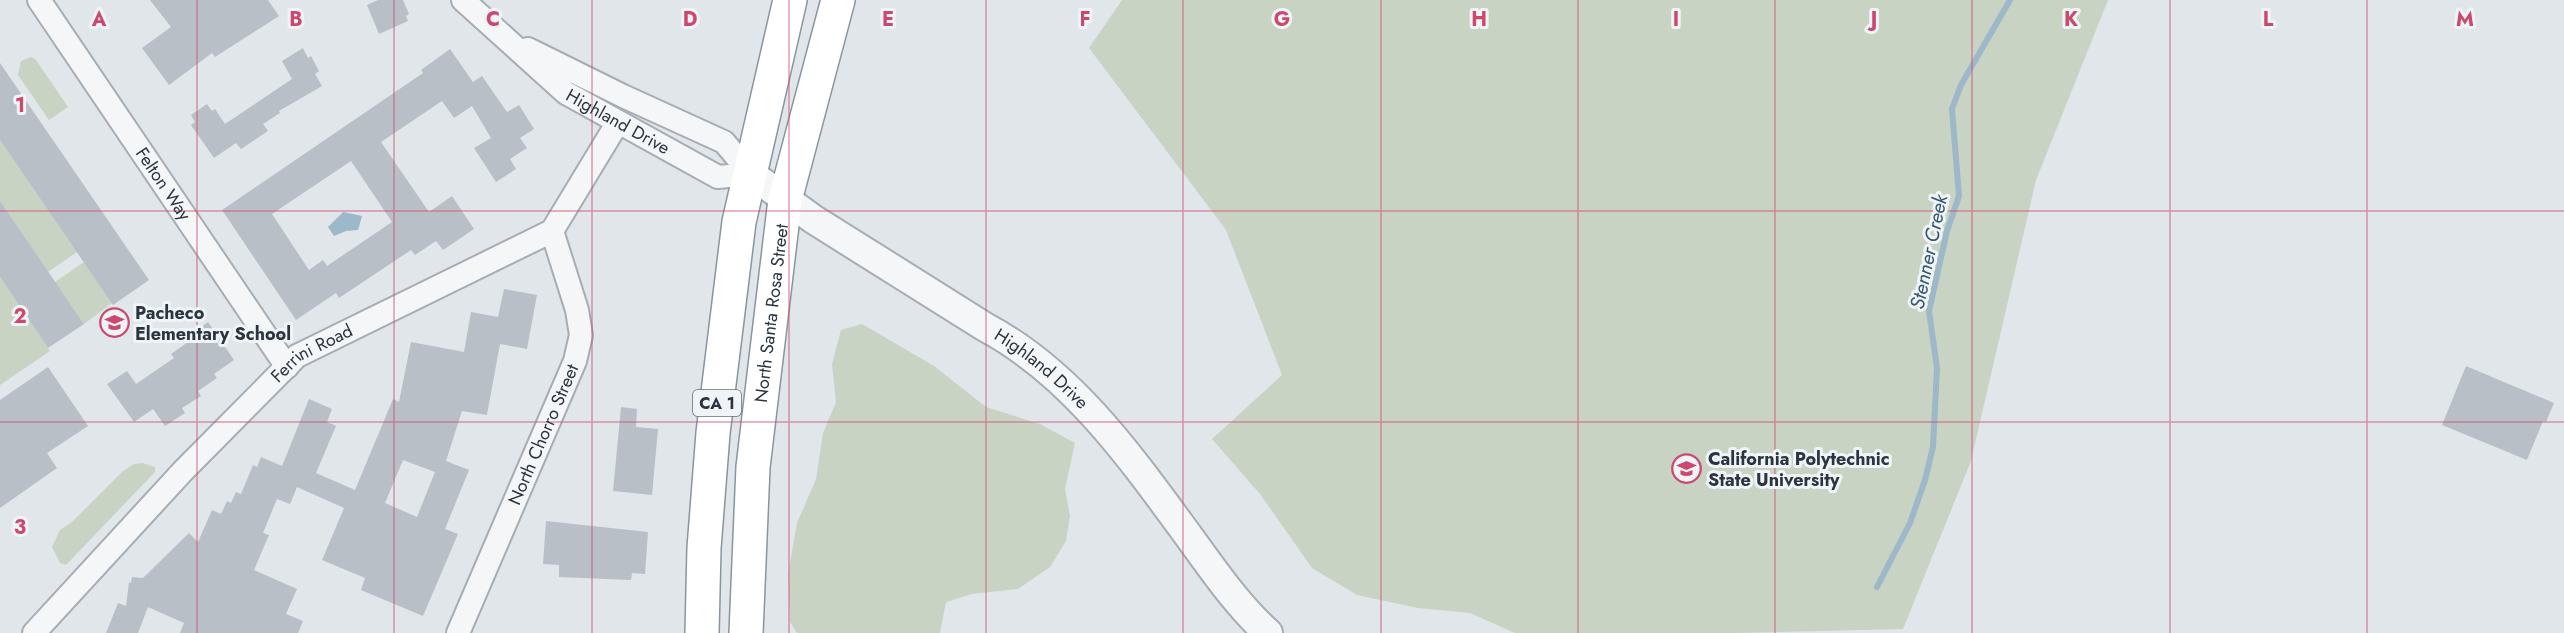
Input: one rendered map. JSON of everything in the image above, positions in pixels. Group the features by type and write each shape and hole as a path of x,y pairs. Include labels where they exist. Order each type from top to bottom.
{"highway":[{"name":"CA 1","path":"702,633 704,548 713,433 739,222 790,0"},
{"name":"North Santa Rosa Street","path":"746,633 753,467 785,200 838,0"}],"street":[{"name":"Felton Way","path":"39,0 287,367"},
{"name":"Highland Drive","path":"463,0 566,93 718,177 751,174"},
{"name":"Highland Drive","path":"500,34 623,96 724,142 751,174 785,200 975,321 1011,340 1052,373 1090,410 1155,491 1209,564 1252,617 1269,633"},
{"path":"552,231 618,122"},
{"name":"Ferrini Road","path":"34,633 183,471 297,356 552,231"},
{"name":"North Chorro Street","path":"458,633 575,361 581,335 577,310 552,231"}],"green space":[{"path":"1122,0 2108,0 2036,180 1971,461 1903,629 1737,633 1515,633 1470,613 1418,608 1357,595 1312,568 1260,494 1212,439 1282,375 1226,230 1089,48"},
{"path":"31,57 36,60 68,107 49,120 18,75 21,61"},
{"path":"0,140 77,252 48,272 0,201"},
{"path":"84,262 112,303 84,324 55,282"},
{"path":"0,277 50,351 0,385"},
{"path":"862,324 934,366 986,407 1040,424 1075,443 1065,489 1070,516 1066,541 1050,567 1018,589 972,594 946,602 940,633 797,633 790,622 788,574 797,523 816,479 823,433 836,402 832,364 841,330"},
{"path":"142,463 155,467 155,472 66,565 60,563 52,547 60,530 73,521 122,472 134,464"}],"water":[{"path":"343,212 362,216 358,230 346,231 334,236 328,227"}],"building":[{"path":"150,0 268,0 279,16 215,57 212,53 169,85 142,48 171,27"},
{"path":"378,0 403,0 409,14 406,16 408,21 379,34 367,5"},
{"path":"303,48 308,58 311,56 319,71 315,74 322,86 279,111 280,113 263,124 268,131 241,149 236,143 214,158 191,125 195,122 191,115 207,104 212,111 215,109 225,124 292,79 282,61"},
{"path":"450,49 473,82 482,76 507,112 519,105 534,129 520,138 527,148 510,159 516,169 496,182 474,148 491,138 472,106 454,118 442,101 381,142 429,212 452,196 474,229 443,250 436,241 415,255 411,250 339,298 336,293 296,320 222,210 423,73 421,70","holes":["351,161 392,222 327,266 323,260 309,270 272,214"]},
{"path":"0,63 149,280 113,305 0,140"},
{"path":"0,201 84,324 48,348 0,277"},
{"path":"504,289 537,295 527,349 500,344 487,415 462,411 446,461 469,470 445,529 458,534 423,616 361,590 365,578 322,560 344,508 297,487 290,504 277,499 263,533 269,535 254,570 297,589 286,614 303,621 298,633 180,633 184,623 148,607 138,633 106,633 118,603 126,606 129,582 131,583 132,577 143,578 189,533 198,542 212,510 221,514 227,501 231,503 236,492 241,494 253,465 257,467 261,457 282,466 309,399 332,409 327,422 336,426 316,473 355,490 393,399 399,402 411,342 464,352 471,312 498,317","holes":["403,460 435,472 417,517 385,503"]},
{"path":"208,322 234,360 214,374 217,378 198,391 201,396 182,408 185,413 165,426 153,409 134,422 107,384 127,371 136,384 174,358 171,354 191,340 188,336"},
{"path":"2466,366 2554,403 2546,422 2543,421 2527,460 2442,425"},
{"path":"48,367 88,426 47,453 57,468 0,508 0,400"},
{"path":"621,407 637,409 636,427 658,429 652,495 613,491"},
{"path":"546,521 648,532 645,574 632,573 631,580 559,577 559,565 543,564"}],"waterway":[{"name":"Stenner Creek","path":"1877,587 1910,523 1925,480 1933,447 1937,368 1929,311 1947,231 1959,196 1952,109 1961,85 2010,0"}],"place":[{"name":"Pacheco Elementary School","path":"114,323"},
{"name":"California Polytechnic State University","path":"1687,469"}]}
